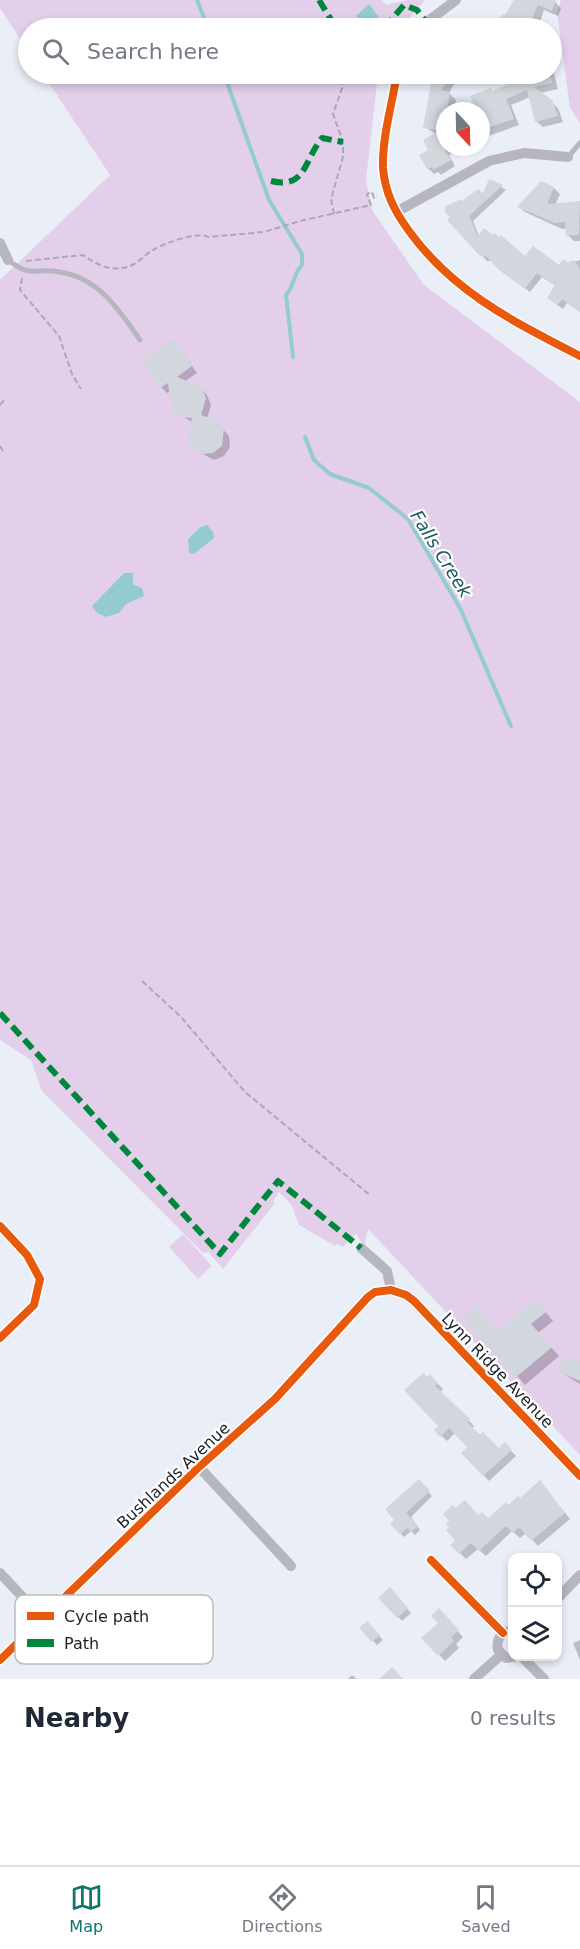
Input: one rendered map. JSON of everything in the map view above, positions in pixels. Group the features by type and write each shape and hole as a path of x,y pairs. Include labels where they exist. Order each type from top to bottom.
{"street":[{"path":"432,18 456,0"},
{"path":"395,84 383,156 387,190 396,212 424,252 474,298 499,315 580,356"},
{"path":"396,212 500,158 537,153 568,157"},
{"path":"0,243 8,260"},
{"path":"0,1226 27,1255 40,1279 34,1305 0,1338"},
{"path":"361,1248 387,1271 391,1290"},
{"name":"Bushlands Avenue","path":"68,1595 199,1467 276,1399 368,1297 375,1292 391,1290"},
{"name":"Lynn Ridge Avenue","path":"391,1290 399,1291 414,1301 580,1476"},
{"path":"199,1467 291,1566"},
{"path":"431,1560 508,1632 497,1644 501,1655 508,1658"},
{"path":"0,1573 21,1595"},
{"path":"562,1594 580,1575"},
{"name":"Bushlands Avenue","path":"0,1660 15,1646"},
{"path":"474,1679 501,1655"},
{"path":"524,1661 544,1679"}],"lane":[{"path":"568,157 580,143"},
{"path":"8,260 24,273 58,271 79,277 107,296 140,340"}],"path":[{"path":"334,214 333,191 343,157 343,142 333,114 344,84"},
{"path":"8,260 25,261 83,255 100,267 128,267 156,248 192,235 203,234 208,237 269,230 371,205 368,194 372,192 374,198"},
{"path":"24,273 19,282 20,290 28,302 45,316 59,336 72,374 81,388"},
{"path":"0,405 5,399"},
{"path":"0,446 3,451"},
{"path":"142,981 181,1017 245,1092 371,1196"}],"shaded area":[{"path":"0,0 382,0 386,5 408,0 425,0 410,18 18,18 18,36 0,8"},
{"path":"561,0 580,0 580,123 570,108 562,49 562,18 558,18 557,12"},
{"path":"50,84 377,84 366,180 372,210 424,285 580,402 580,1455 368,1229 364,1246 356,1234 343,1247 336,1244 335,1246 299,1225 291,1204 279,1192 273,1201 275,1203 223,1269 208,1252 203,1253 42,1091 31,1060 0,1040 0,280 110,175"},
{"path":"183,1234 212,1266 198,1279 169,1247"}],"water":[{"path":"369,4 380,18 358,18 356,16"},
{"path":"207,525 213,532 214,538 194,554 189,553 188,539 201,527"},
{"path":"124,573 133,573 133,584 142,588 144,596 126,604 119,613 106,617 97,613 92,606"}],"building":[{"path":"514,0 556,0 552,11 538,5 532,18 499,18 507,12"},
{"path":"431,84 446,84 441,90 450,92 448,102 436,102 436,130 423,128"},
{"path":"508,84 548,84 534,87 552,100 558,116 535,122 527,90 506,99 514,119 490,127 490,102 472,102 470,96 491,88 492,91"},
{"path":"436,132 436,156 448,156 451,160 433,170 432,167 427,169 419,155 428,150 423,140"},
{"path":"489,179 503,185 469,216 478,236 484,228 493,235 494,233 500,237 501,235 525,256 533,246 559,265 563,259 568,262 574,260 580,269 580,312 562,299 558,305 547,298 555,285 537,273 525,289 499,270 487,257 479,255 447,220 450,217 445,212 445,207 461,199 462,201 478,189 483,193"},
{"path":"541,181 554,187 547,204 580,201 579,235 566,236 565,222 555,223 517,207"},
{"path":"174,339 192,366 177,377 201,387 206,398 201,415 216,420 224,429 222,446 213,453 201,454 191,447 188,435 192,418 182,417 172,410 168,383 160,388 142,360"},
{"path":"535,1299 546,1312 531,1324 552,1347 515,1378 463,1317 477,1305 498,1330"},
{"path":"565,1356 580,1362 580,1381 558,1372"},
{"path":"423,1373 427,1377 430,1374 438,1383 435,1386 470,1419 467,1422 480,1435 483,1432 499,1448 505,1442 512,1450 483,1476 461,1453 467,1447 449,1428 440,1437 434,1430 438,1426 404,1390"},
{"path":"419,1479 430,1491 406,1513 418,1526 411,1532 407,1528 400,1534 390,1524 394,1520 385,1509"},
{"path":"540,1480 565,1513 531,1541 519,1527 513,1533 506,1526 479,1551 471,1543 459,1554 450,1545 455,1541 446,1530 449,1528 446,1524 449,1521 443,1514 453,1505 456,1508 465,1500 478,1515 482,1512 488,1518 506,1502 508,1505 518,1496 520,1498"},
{"path":"390,1587 408,1608 397,1618 378,1598"},
{"path":"439,1608 459,1630 451,1637 454,1641 438,1656 421,1638 438,1623 431,1616"},
{"path":"367,1621 380,1635 372,1642 359,1628"},
{"path":"392,1667 403,1679 379,1679"}],"waterway":[{"name":"Falls Creek","path":"197,0 204,18"},
{"name":"Falls Creek","path":"228,84 269,200 302,254 302,265 286,295 293,357"},
{"name":"Falls Creek","path":"305,437 314,460 330,474 369,488 408,519 461,610 511,726"}],"marked path":[{"path":"319,0 330,18"},
{"path":"393,18 404,5 417,10 423,18"},
{"path":"271,181 291,181 298,177 322,138 343,142"},
{"path":"0,1013 220,1254 278,1181 361,1248"}],"cycle path":[{"path":"395,84 386,133 383,168 388,194 404,224 426,252 445,271 486,304 580,356"},
{"path":"0,1226 27,1255 40,1279 34,1305 0,1338"},
{"path":"67,1595 199,1467 275,1399 375,1292 391,1290 406,1295 414,1301 580,1476"},
{"path":"431,1560 503,1633"},
{"path":"0,1660 15,1645"}]}
